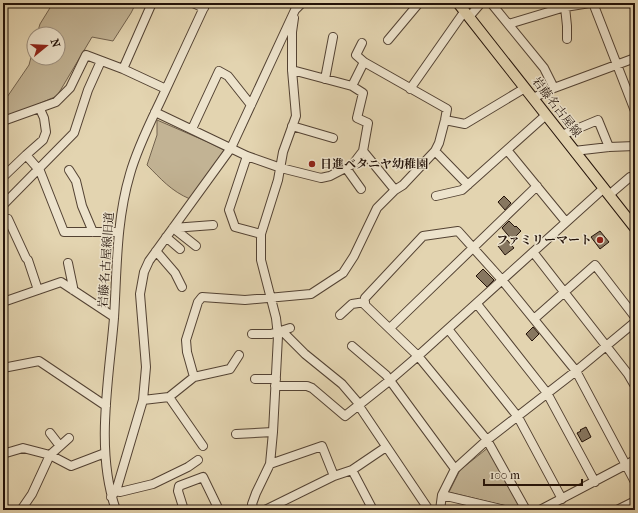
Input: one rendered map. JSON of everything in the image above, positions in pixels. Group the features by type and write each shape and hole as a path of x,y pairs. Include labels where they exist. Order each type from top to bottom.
{"main road":[{"name":"岩藤名古屋線","path":"458,3 635,228"}],"street":[{"path":"123,68 152,3"},
{"path":"193,3 205,6"},
{"path":"114,494 143,400 146,367 140,294 144,272 156,251 231,148 295,7 302,3"},
{"path":"388,40 419,3"},
{"path":"410,89 466,14 481,3"},
{"path":"491,3 544,68 554,88"},
{"path":"509,24 565,7 592,3 635,111"},
{"path":"633,3 635,8"},
{"name":"岩藤名古屋線旧道","path":"116,510 105,453 106,406 114,317 118,232 122,204 141,141 205,6"},
{"path":"254,510 252,504 270,464 279,334 261,260 261,234 278,180 283,152 296,116 292,70 292,32 295,7"},
{"path":"565,7 568,26 567,39"},
{"path":"326,79 327,65 333,37"},
{"path":"194,377 187,352 186,340 198,302 202,297 245,300 311,294 343,273 354,256 377,208 395,190 403,185 434,151 439,143 446,120 447,109 364,62 356,55 362,43"},
{"path":"3,121 56,102 70,88 86,55 123,68 166,89"},
{"path":"533,98 554,88 635,58"},
{"path":"3,205 74,133 88,90 101,61"},
{"path":"352,86 364,62"},
{"path":"155,112 247,156 280,168 321,178 330,176 353,164 363,151 368,123 357,118 363,92 352,86 292,70"},
{"path":"192,129 219,71 228,76 251,105"},
{"path":"446,120 465,124 525,88"},
{"path":"5,171 43,140 46,132 44,118 40,108"},
{"path":"436,196 462,190 546,115"},
{"path":"562,135 598,120 609,147"},
{"path":"292,126 333,138"},
{"path":"574,151 635,146"},
{"path":"507,150 566,222"},
{"path":"363,151 395,190"},
{"path":"434,151 468,185"},
{"path":"26,154 38,168 64,232 118,232"},
{"path":"247,156 229,210 235,227 261,234"},
{"path":"346,168 361,189"},
{"path":"69,170 76,181 82,206 93,232"},
{"path":"255,379 312,388 345,416 418,356 566,222 606,192 630,177 635,177"},
{"path":"390,328 537,186"},
{"path":"8,219 28,260 38,290"},
{"path":"174,228 212,225"},
{"path":"174,228 196,246"},
{"path":"526,510 487,440 418,356 364,304 365,298 423,236 458,231 502,280 576,371 635,482"},
{"path":"166,237 180,249"},
{"path":"156,251 175,273 182,287"},
{"path":"533,252 606,345 628,374 635,386"},
{"path":"68,263 73,290"},
{"path":"534,319 595,265 635,316"},
{"path":"3,302 61,282 114,317"},
{"path":"340,315 352,304 365,302"},
{"path":"477,304 547,393 595,482"},
{"path":"440,510 442,495 455,469 487,440 576,371 635,322"},
{"path":"250,336 272,338 290,328"},
{"path":"448,329 518,417 562,499"},
{"path":"279,334 342,384 359,405 429,510"},
{"path":"352,346 386,376 455,469"},
{"path":"143,400 169,397 194,377 230,369 239,355"},
{"path":"3,368 39,360 106,406"},
{"path":"169,397 203,446"},
{"path":"236,434 273,432"},
{"path":"50,433 60,446"},
{"path":"21,510 32,494 50,454 69,438"},
{"path":"270,464 322,446 334,476"},
{"path":"265,510 334,476 352,470 386,447"},
{"path":"3,448 6,453 23,448 50,454 71,466 105,453"},
{"path":"114,494 153,484 188,467 198,460"},
{"path":"540,510 635,460"},
{"path":"352,470 373,510"},
{"path":"184,510 178,491 179,486 203,477 219,510"},
{"path":"442,495 505,510"},
{"path":"617,510 635,501"}],"shaded area":[{"path":"53,3 136,3 113,41 92,37 57,96 3,119 3,103 28,66 66,66 66,26 39,26"},
{"path":"157,120 224,150 206,179 190,199 172,188 147,165 157,135"},
{"path":"489,447 522,510 449,492 460,470"}],"building":[{"path":"504,196 511,203 505,210 498,202"},
{"path":"509,221 521,231 512,240 502,228"},
{"name":"ファミリーマート","path":"600,231 609,242 600,249 591,237"},
{"path":"507,240 514,248 505,255 498,246"},
{"path":"483,269 494,280 487,287 476,276"},
{"path":"533,327 539,334 532,341 526,334"},
{"path":"586,427 591,437 582,442 577,433"}],"place":[{"name":"日進ベタニヤ幼稚園","path":"312,164"},
{"name":"ファミリーマート","path":"600,240"}]}
